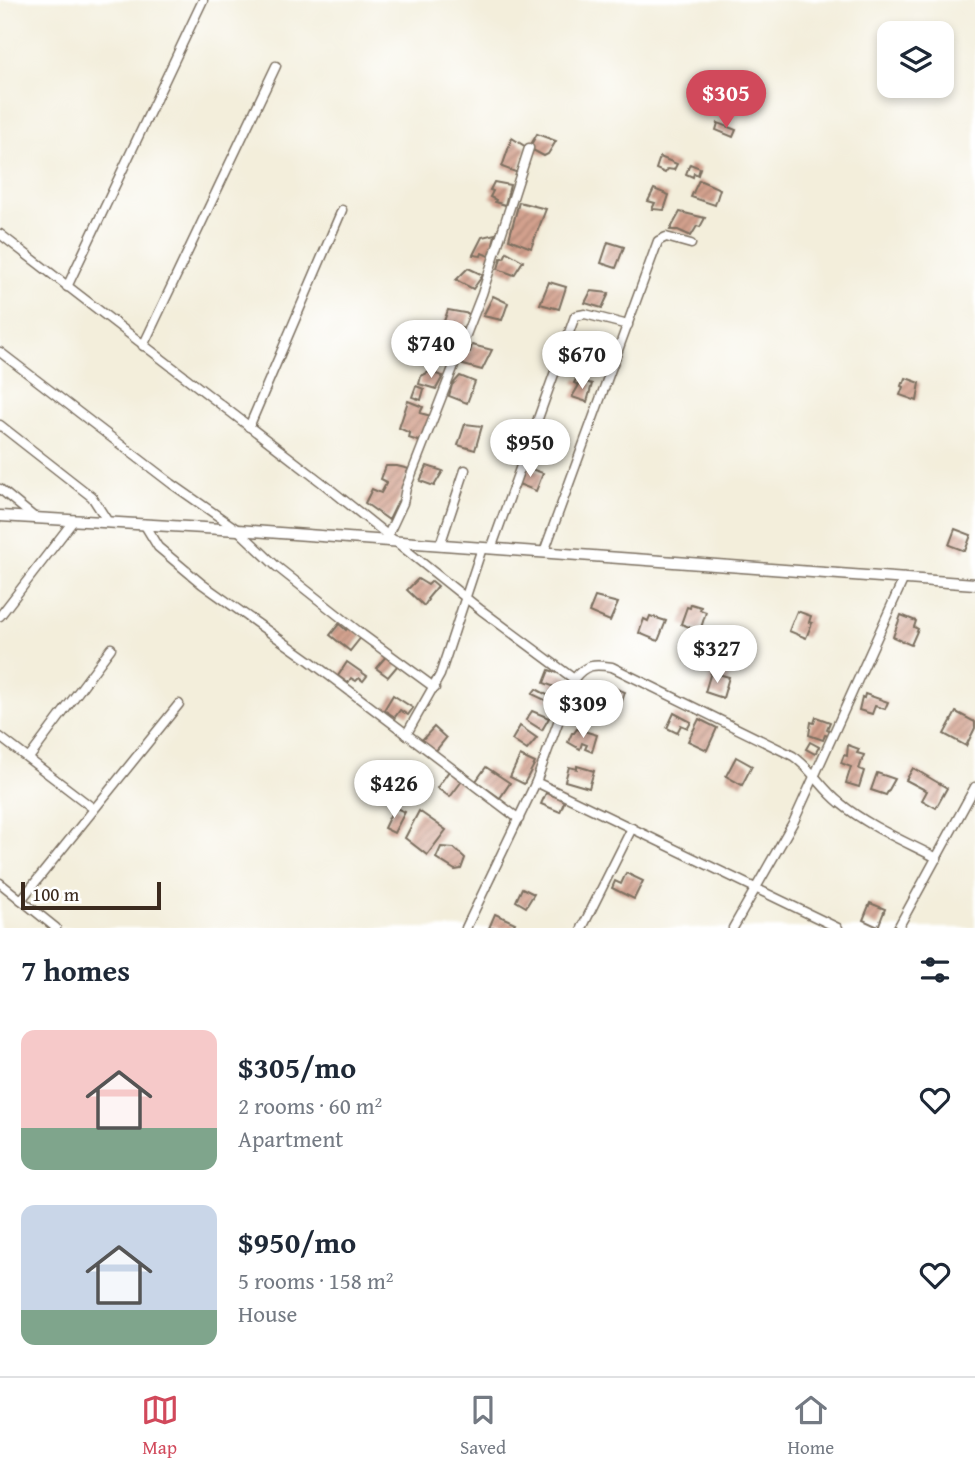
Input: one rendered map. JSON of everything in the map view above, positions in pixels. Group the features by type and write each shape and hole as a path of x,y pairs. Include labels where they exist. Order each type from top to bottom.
{"street":[{"path":"67,287 203,0"},
{"path":"143,346 276,66"},
{"path":"392,538 406,488 482,294 529,149"},
{"path":"249,427 342,210"},
{"path":"0,234 466,598 574,679"},
{"path":"544,552 660,238 666,237 691,244"},
{"path":"407,735 435,688 466,598 575,316 584,313 628,326"},
{"path":"0,352 172,484 239,530 276,566 435,688"},
{"path":"0,425 92,498 108,522"},
{"path":"440,545 465,470"},
{"path":"0,489 34,517"},
{"path":"0,516 392,538 440,545 975,584"},
{"path":"0,616 74,520"},
{"path":"144,524 158,547 202,584 310,661 519,820"},
{"path":"733,928 794,821 904,578"},
{"path":"29,758 111,648"},
{"path":"466,928 536,782 574,679 581,669 589,665 612,667 784,751 804,763 825,789 849,810 936,858"},
{"path":"21,900 180,704"},
{"path":"0,737 94,808"},
{"path":"536,782 838,928"},
{"path":"898,928 975,787"},
{"path":"582,928 632,828"},
{"path":"1,885 56,928"}],"building":[{"path":"718,123 736,130 733,137 716,130"},
{"path":"537,134 556,141 544,156 529,148"},
{"path":"512,138 526,147 518,173 502,167"},
{"path":"660,157 677,164 674,170 668,169 665,173 656,169"},
{"path":"690,164 700,168 698,175 694,173 693,177 686,174"},
{"path":"699,180 720,189 715,205 691,197"},
{"path":"494,182 510,185 505,205 490,197"},
{"path":"654,189 669,195 664,210 652,209 655,203 648,201"},
{"path":"519,202 546,209 531,248 509,239"},
{"path":"680,212 705,218 691,236 678,230 670,230"},
{"path":"495,234 491,257 482,253 481,256 473,255 482,237"},
{"path":"608,242 624,247 616,268 601,263"},
{"path":"507,252 523,261 514,275 498,269 501,258 504,258"},
{"path":"468,268 483,275 473,289 456,280"},
{"path":"549,282 566,287 559,309 540,304"},
{"path":"591,291 609,293 602,308 585,303"},
{"path":"493,296 508,303 502,320 483,316"},
{"path":"448,310 470,314 464,329 459,327 456,332 442,327"},
{"path":"472,345 492,350 482,370 460,364 463,353 470,352"},
{"path":"429,372 443,376 436,389 419,384 421,376"},
{"path":"460,376 475,382 467,403 449,396 452,385"},
{"path":"906,378 920,383 917,401 900,395 902,383"},
{"path":"576,379 592,384 587,402 572,397 579,385 574,383"},
{"path":"416,386 424,389 421,400 412,397"},
{"path":"408,401 423,407 420,413 431,416 421,442 409,438 410,433 399,428"},
{"path":"465,424 482,426 475,450 458,445"},
{"path":"386,466 409,469 407,472 410,472 389,520 365,503 372,489 381,493 387,482 381,479"},
{"path":"427,466 443,471 434,486 420,481"},
{"path":"525,467 543,473 536,491 516,483"},
{"path":"955,529 971,535 965,551 949,545"},
{"path":"418,579 428,585 432,581 438,586 424,606 407,590"},
{"path":"595,597 618,603 610,621 589,612"},
{"path":"691,604 706,612 700,631 681,624 687,607 690,608"},
{"path":"797,611 811,616 809,622 812,623 806,638 789,631"},
{"path":"901,615 916,621 914,627 918,629 911,645 893,637"},
{"path":"650,616 666,621 658,641 639,633 644,619 648,621"},
{"path":"339,624 346,630 349,625 362,636 350,651 330,635"},
{"path":"693,640 709,646 704,668 685,661"},
{"path":"387,655 398,665 388,677 376,668"},
{"path":"347,662 367,676 363,681 351,678 348,683 338,676"},
{"path":"549,670 569,677 561,699 552,696 555,687 544,683"},
{"path":"711,672 729,677 723,698 705,692"},
{"path":"601,683 625,692 620,707 596,698"},
{"path":"536,689 549,696 547,701 532,694"},
{"path":"865,694 888,702 885,709 875,706 872,714 859,710"},
{"path":"393,695 413,708 408,715 400,710 395,717 384,710"},
{"path":"532,711 549,718 542,730 526,720"},
{"path":"956,712 975,722 975,728 966,746 944,734"},
{"path":"674,713 691,722 688,728 681,725 677,733 667,728"},
{"path":"816,717 830,722 827,729 831,731 823,740 809,735 811,722 814,723"},
{"path":"699,719 717,728 707,750 688,741"},
{"path":"520,726 537,738 527,750 512,740"},
{"path":"434,727 446,738 434,753 421,741"},
{"path":"577,729 597,735 592,752 585,749 587,745 582,743 580,749 568,742"},
{"path":"810,742 819,747 815,754 806,749"},
{"path":"848,745 859,749 857,753 864,755 859,769 864,771 859,787 846,783 851,767 841,763 844,755 847,756"},
{"path":"520,756 535,763 524,784 510,777"},
{"path":"736,757 752,766 742,785 726,776"},
{"path":"577,766 594,771 589,788 565,781 569,767 577,769"},
{"path":"486,767 510,783 500,798 476,781"},
{"path":"913,768 947,788 936,808 922,800 927,791 906,780"},
{"path":"449,771 462,781 450,797 437,788"},
{"path":"877,773 895,779 886,795 871,790"},
{"path":"546,793 565,800 560,812 541,804"},
{"path":"394,807 405,812 394,833 384,828"},
{"path":"419,811 446,830 427,855 405,838"},
{"path":"441,847 454,848 465,858 461,869 455,870 436,858"},
{"path":"626,873 643,881 634,899 612,888 615,881 621,884"},
{"path":"522,888 534,894 526,907 516,901"},
{"path":"870,903 885,909 878,927 863,920"},
{"path":"495,914 515,923 512,928 489,928"}]}
